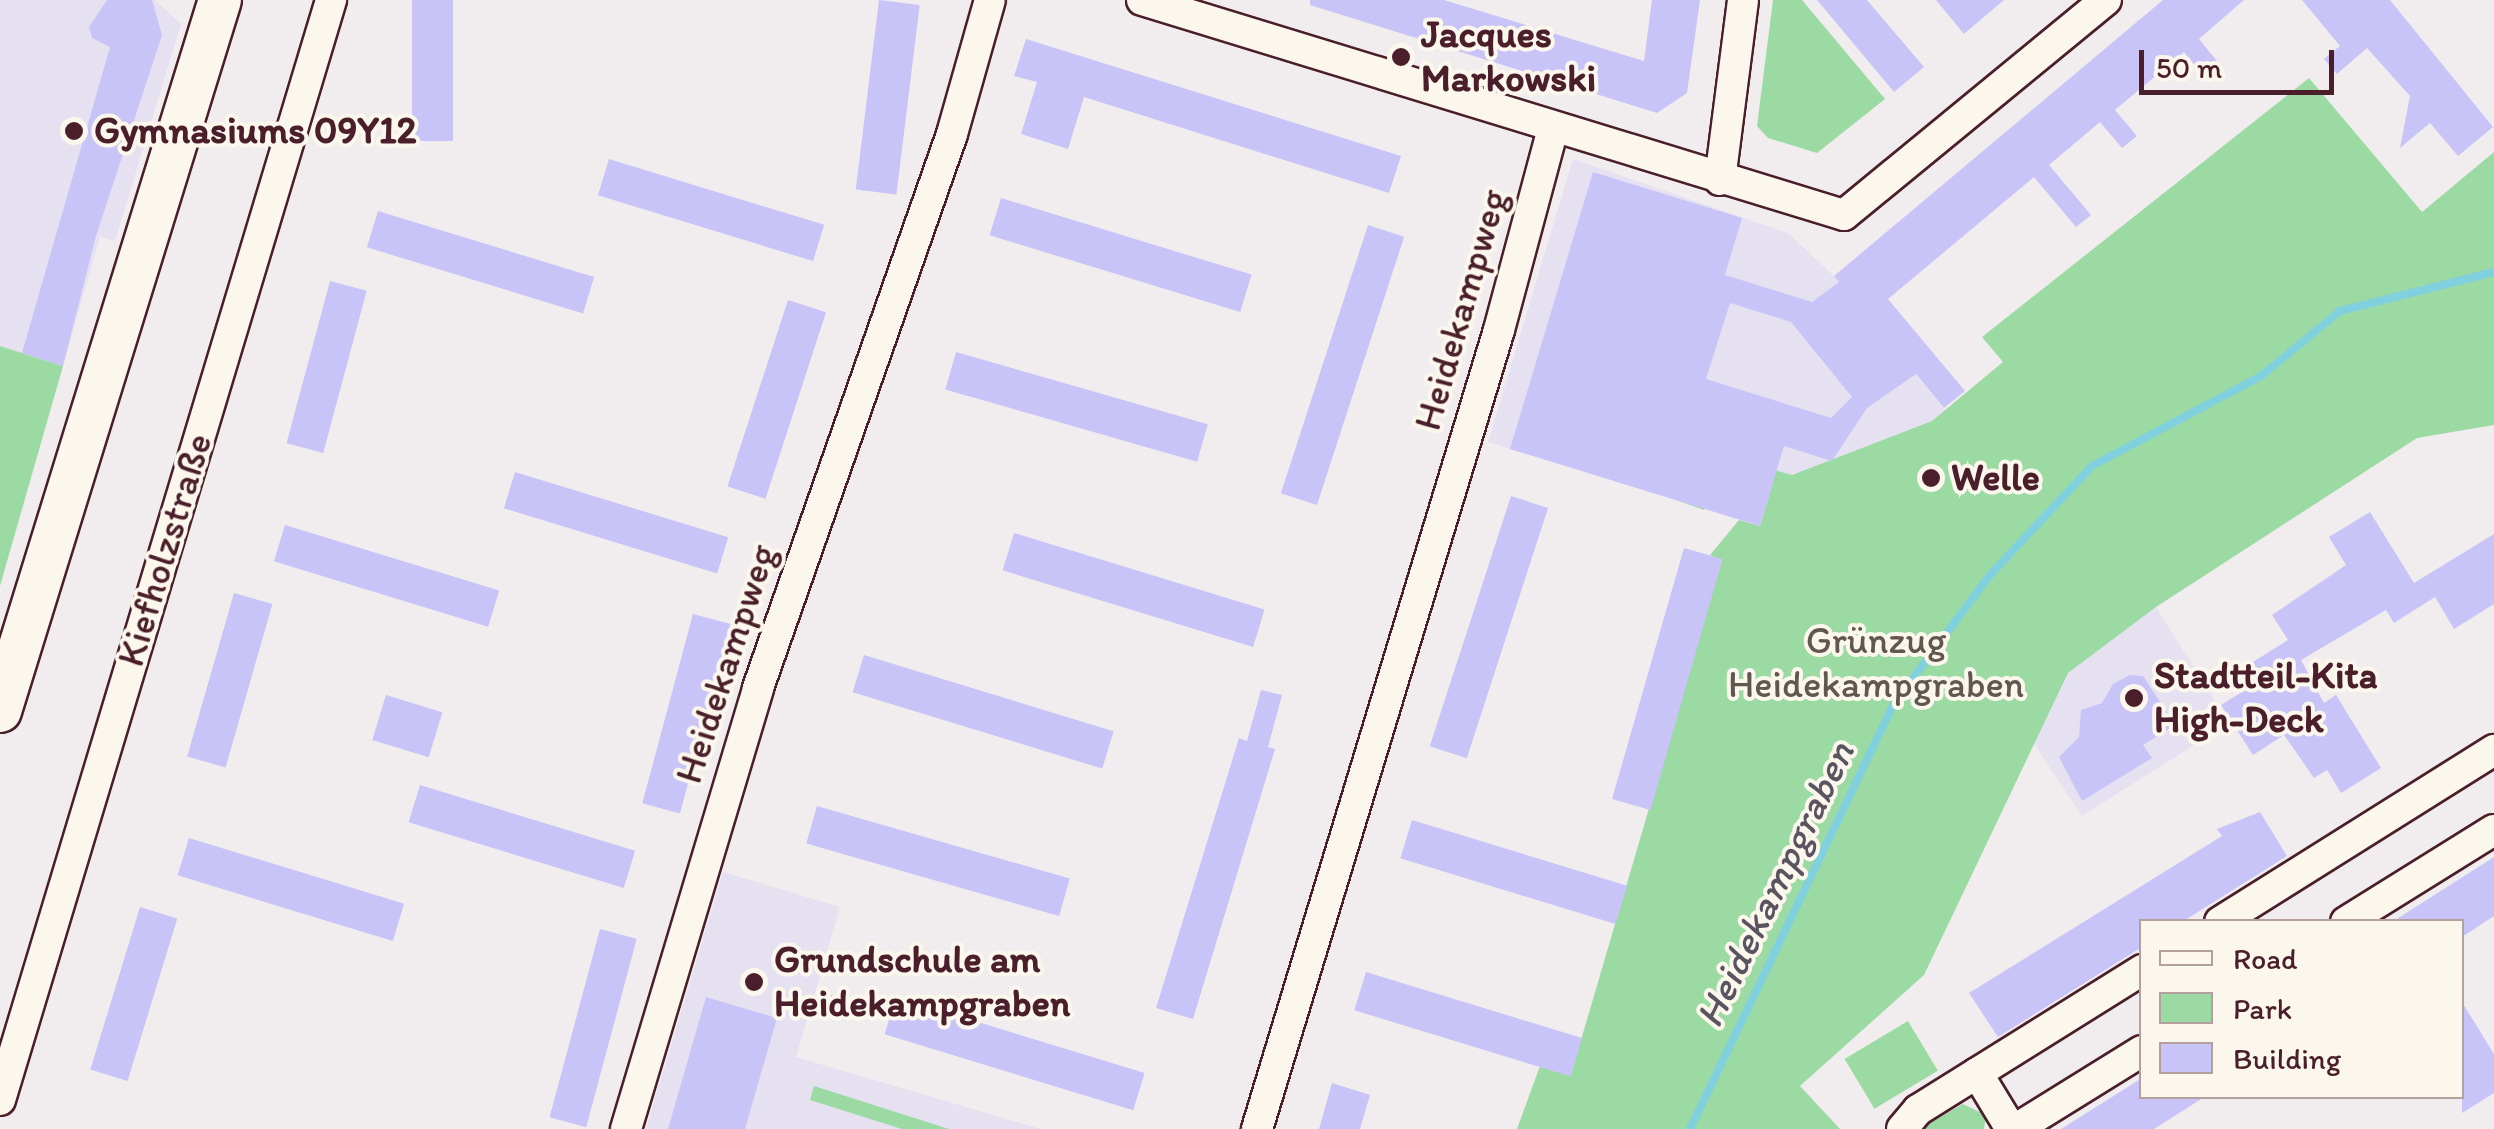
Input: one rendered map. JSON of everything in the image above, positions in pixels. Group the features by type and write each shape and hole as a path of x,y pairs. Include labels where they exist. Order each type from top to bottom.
{"street":[{"path":"0,712 220,0"},
{"name":"Kiefholzstraße","path":"0,1100 331,0"},
{"name":"Heidekampweg","path":"626,1129 752,706 952,134 990,0"},
{"path":"1142,0 1844,216 2106,0"},
{"path":"1720,180 1743,0"},
{"name":"Heidekampweg","path":"1257,1129 1499,330 1554,129"},
{"path":"2225,919 2494,750"},
{"path":"2351,919 2494,830"},
{"path":"1902,1129 1918,1110 2139,972"},
{"path":"1977,1072 2014,1129 2139,1053"}],"shaded area":[{"name":"Gymnasiums 09Y12","path":"0,0 155,0 181,24 115,241 100,237 63,366 0,346"},
{"path":"1573,159 1788,233 1834,276 1945,410 1932,421 1792,475 1695,447 1679,501 1488,442"},
{"name":"Stadtteil-Kita High-Deck","path":"2156,607 2229,723 2082,816 2034,744 2068,673"},
{"name":"Grundschule am Heidekampgraben","path":"723,872 840,907 796,1057 1041,1129 646,1129"}],"green space":[{"path":"1773,0 1802,0 1885,99 1817,153 1768,138 1757,126"},
{"name":"Grünzug Heidekampgraben","path":"2309,78 2422,212 2494,152 2494,425 2417,438 2156,607 2068,673 1924,975 1800,1086 1840,1129 1517,1129 1540,1066 1571,1074 1722,560 1710,555 1739,520 1760,526 1773,482 1718,465 1704,510 1679,501 1695,447 1792,475 1932,421 2003,362 1982,337"},
{"path":"0,346 63,366 0,586"},
{"path":"1908,1021 1938,1071 1874,1109 1845,1059"},
{"path":"814,1086 949,1129 902,1129 810,1100"},
{"path":"1963,1104 1986,1115 1984,1129 1919,1129"}],"building":[{"path":"107,0 152,0 162,35 96,236 63,366 22,353 110,47 92,38 89,27"},
{"path":"412,0 453,0 453,141 412,141"},
{"path":"879,0 920,5 896,195 856,190"},
{"path":"1310,0 1444,0 1644,61 1652,0 1700,0 1687,93 1657,113 1310,5"},
{"path":"1817,0 1867,0 1924,67 1894,92"},
{"path":"1936,0 2004,0 1964,34"},
{"path":"2163,0 2244,0 2199,39 2221,66 2206,79 2184,52 2115,110 2137,136 2122,148 2100,122 2049,165 2091,215 2076,227 2034,177 1888,299 1965,391 1944,408 1916,374 1867,408 1832,461 1784,446 1760,526 1510,449 1593,172 1742,218 1725,275 1812,302 1839,282 1834,276","holes":["1730,303 1791,322 1852,397 1831,418 1706,379"]},
{"path":"2302,0 2390,0 2493,127 2458,156 2430,123 2400,148 2410,96 2367,48 2337,74 2324,59 2340,46"},
{"path":"1026,39 1401,156 1389,193 1084,97 1068,149 1021,134 1037,82 1014,76"},
{"path":"609,159 824,225 813,261 598,195"},
{"path":"1001,198 1252,275 1240,312 990,235"},
{"path":"378,211 594,277 583,313 367,247"},
{"path":"1368,225 1404,237 1317,505 1281,493"},
{"path":"330,281 367,291 323,453 287,443"},
{"path":"788,300 826,312 765,499 727,486"},
{"path":"956,352 1208,424 1197,462 945,389"},
{"path":"515,472 728,537 717,574 504,508"},
{"path":"1511,496 1548,508 1467,758 1430,746"},
{"path":"2370,512 2414,583 2494,534 2494,604 2454,629 2435,597 2394,623 2386,610 2301,660 2324,703 2336,695 2381,768 2341,793 2327,770 2314,778 2284,735 2253,755 2221,705 2258,682 2248,665 2288,640 2272,615 2346,565 2329,537"},
{"path":"285,525 499,590 488,627 274,561"},
{"path":"1014,533 1265,610 1253,647 1003,570"},
{"path":"1684,548 1722,559 1651,810 1612,799"},
{"path":"234,593 272,604 226,767 187,756"},
{"path":"693,614 731,624 680,813 642,803"},
{"path":"864,655 1114,731 1102,769 853,692"},
{"path":"2130,675 2143,676 2175,725 2143,745 2152,758 2082,801 2059,757 2079,737 2081,710 2102,703 2113,684"},
{"path":"1261,690 1282,695 1268,747 1275,749 1193,1019 1156,1008 1239,738 1247,741"},
{"path":"386,695 442,712 429,757 372,740"},
{"path":"420,785 635,851 624,888 409,822"},
{"path":"817,806 1070,878 1059,916 806,843"},
{"path":"2260,812 2287,856 2187,919 2139,919 2139,949 1998,1037 1969,993 2222,836 2217,829"},
{"path":"1412,820 1627,886 1615,924 1400,858"},
{"path":"189,838 404,904 393,941 178,875"},
{"path":"2494,857 2494,916 2464,936 2464,919 2397,919"},
{"path":"140,907 177,918 128,1081 90,1070"},
{"path":"600,929 637,939 586,1127 550,1117"},
{"path":"1366,972 1582,1038 1570,1076 1354,1010"},
{"path":"831,995 852,1001 846,1021 825,1015"},
{"path":"706,997 777,1018 745,1129 668,1129"},
{"path":"896,997 1145,1073 1133,1110 885,1034"},
{"path":"2464,1005 2494,1054 2494,1093 2462,1113"},
{"path":"2139,1080 2139,1099 2201,1099 2154,1129 2061,1129"},
{"path":"1332,1083 1370,1095 1360,1129 1319,1129"}],"waterway":[{"name":"Heidekampgraben","path":"1690,1129 1893,705 1990,575 2092,466 2261,376 2340,311 2494,272"}],"place":[{"name":"Jacques Markowski","path":"1401,57"},
{"name":"Gymnasiums 09Y12","path":"74,131"},
{"name":"Welle","path":"1931,478"},
{"name":"Stadtteil-Kita High-Deck","path":"2134,698"},
{"name":"Grundschule am Heidekampgraben","path":"754,982"}]}
